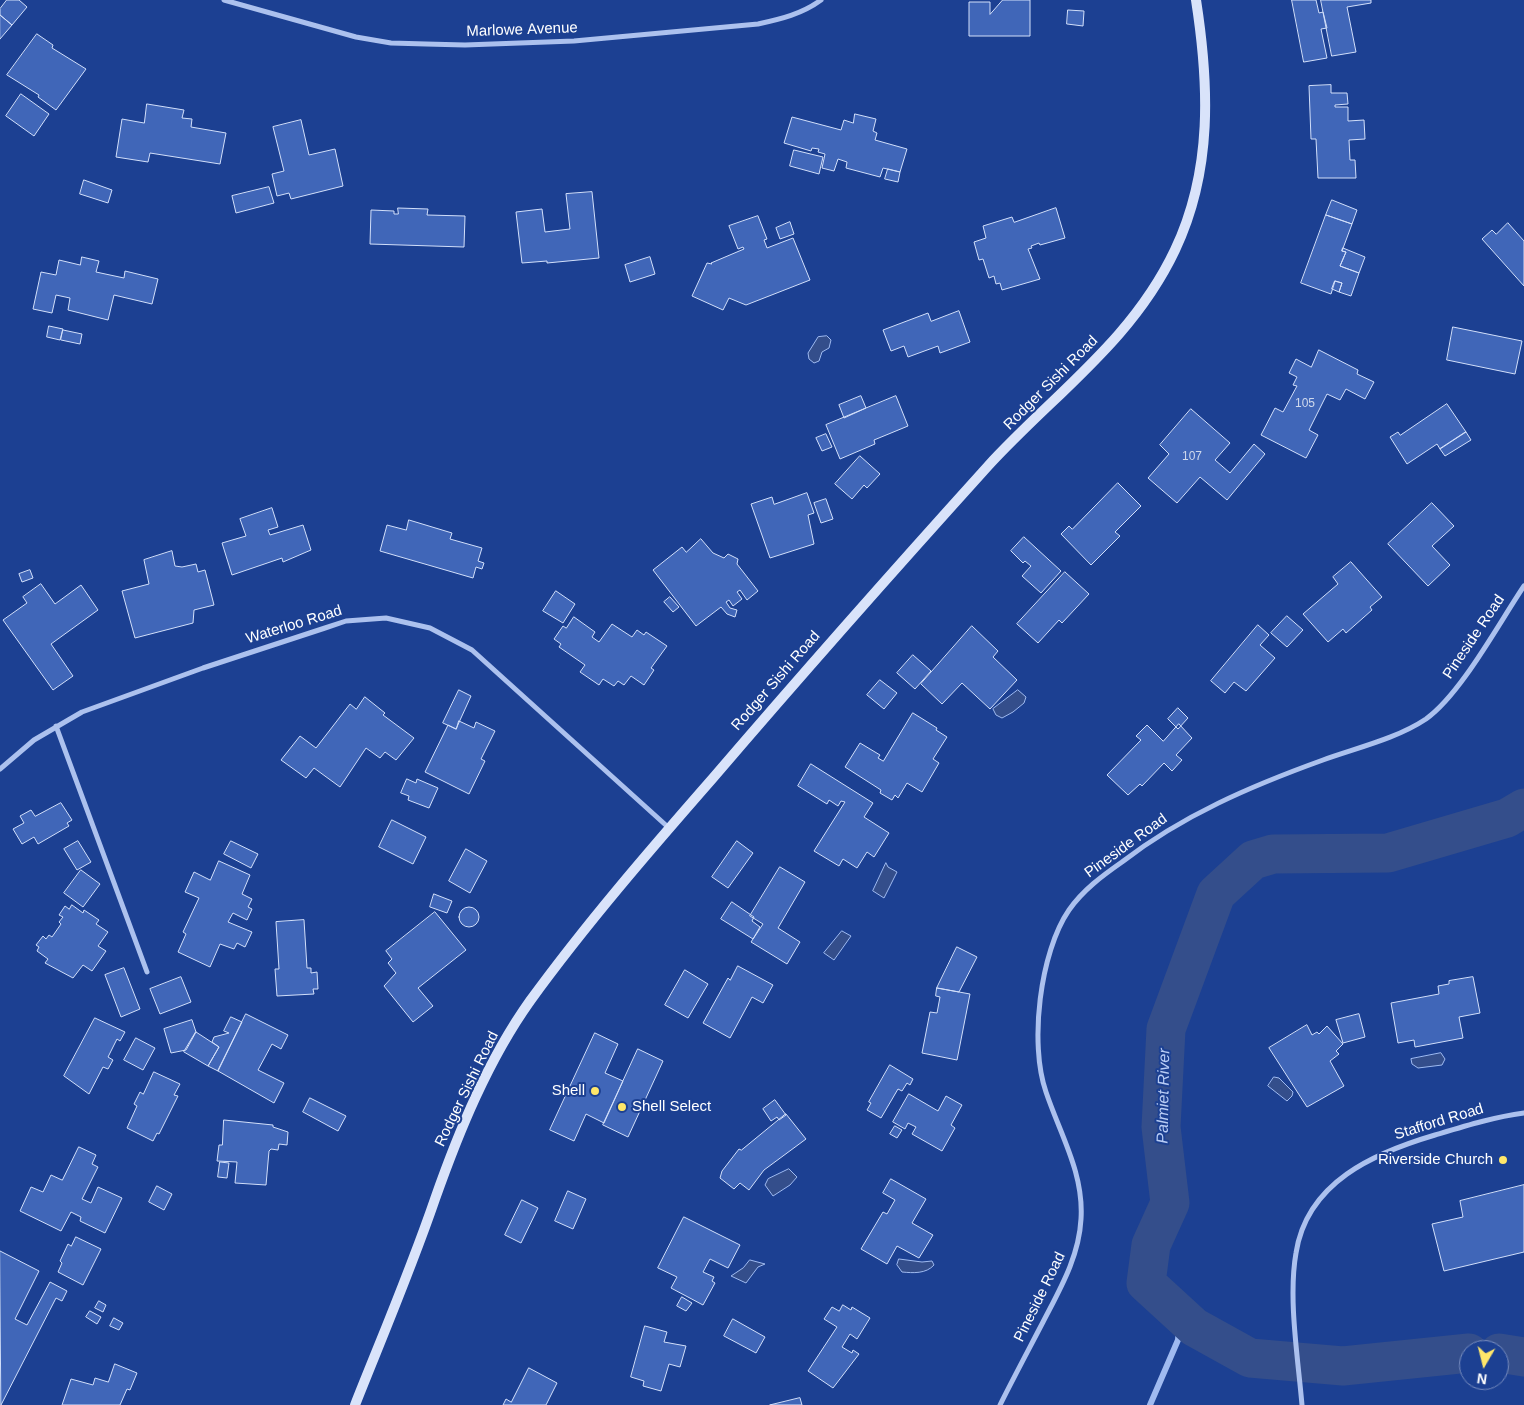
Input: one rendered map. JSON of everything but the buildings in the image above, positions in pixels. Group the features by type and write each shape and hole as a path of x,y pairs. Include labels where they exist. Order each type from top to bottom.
{"main road":[{"name":"Rodger Sishi Road","path":"355,1405 435,1199 444,1170 488,1071 531,1000 669,828 802,674 993,461 1097,360 1135,316 1156,286 1176,248 1190,213 1199,178 1204,144 1206,86 1196,0"}],"street":[{"name":"Marlowe Avenue","path":"224,0 356,37 391,42 464,45 574,41 758,24 786,18 811,8 822,0"},
{"name":"Pineside Road","path":"1000,1405 1072,1264 1082,1218 1078,1182 1073,1161 1045,1090 1038,1029 1042,988 1049,955 1055,936 1068,912 1081,895 1137,850 1210,806 1256,784 1383,738 1424,719 1441,706 1460,682 1524,586"},
{"name":"Waterloo Road","path":"0,769 21,749 56,726 82,712 346,621 386,618 408,621 430,628 472,650 669,828"},
{"path":"56,726 147,972"},
{"name":"Stafford Road","path":"1302,1405 1293,1276 1296,1251 1303,1228 1314,1206 1330,1186 1352,1169 1380,1154 1468,1124 1524,1112"}],"water":[{"path":"827,336 831,340 829,348 822,352 819,361 814,363 809,359 808,353 818,337"},
{"path":"1018,690 1026,697 1024,703 1002,718 996,715 993,709"},
{"path":"886,863 888,867 897,872 884,898 873,891"},
{"path":"842,931 851,936 834,960 824,953"},
{"path":"1441,1053 1445,1059 1442,1065 1418,1068 1412,1064 1411,1059"},
{"path":"1274,1077 1279,1078 1293,1092 1287,1101 1268,1086"},
{"path":"789,1169 797,1177 790,1185 773,1196 765,1185 768,1179"},
{"path":"899,1259 922,1262 932,1261 934,1265 927,1270 915,1273 902,1272 897,1265"},
{"path":"750,1260 765,1264 758,1267 746,1283 731,1276 743,1268"}],"waterway":[{"name":"Palmiet River","path":"1459,1354 1343,1366 1250,1358 1194,1327 1146,1283 1151,1245 1170,1203 1161,1127 1166,1029 1216,894 1253,860 1273,854 1388,853 1507,818 1524,808"},
{"path":"1150,1405 1178,1340 1180,1314"},
{"name":"Palmiet River","path":"1509,1355 1524,1357"}],"place":[{"name":"Shell","path":"595,1091"},
{"name":"Shell Select","path":"622,1107"},
{"name":"Riverside Church","path":"1503,1160"}]}
